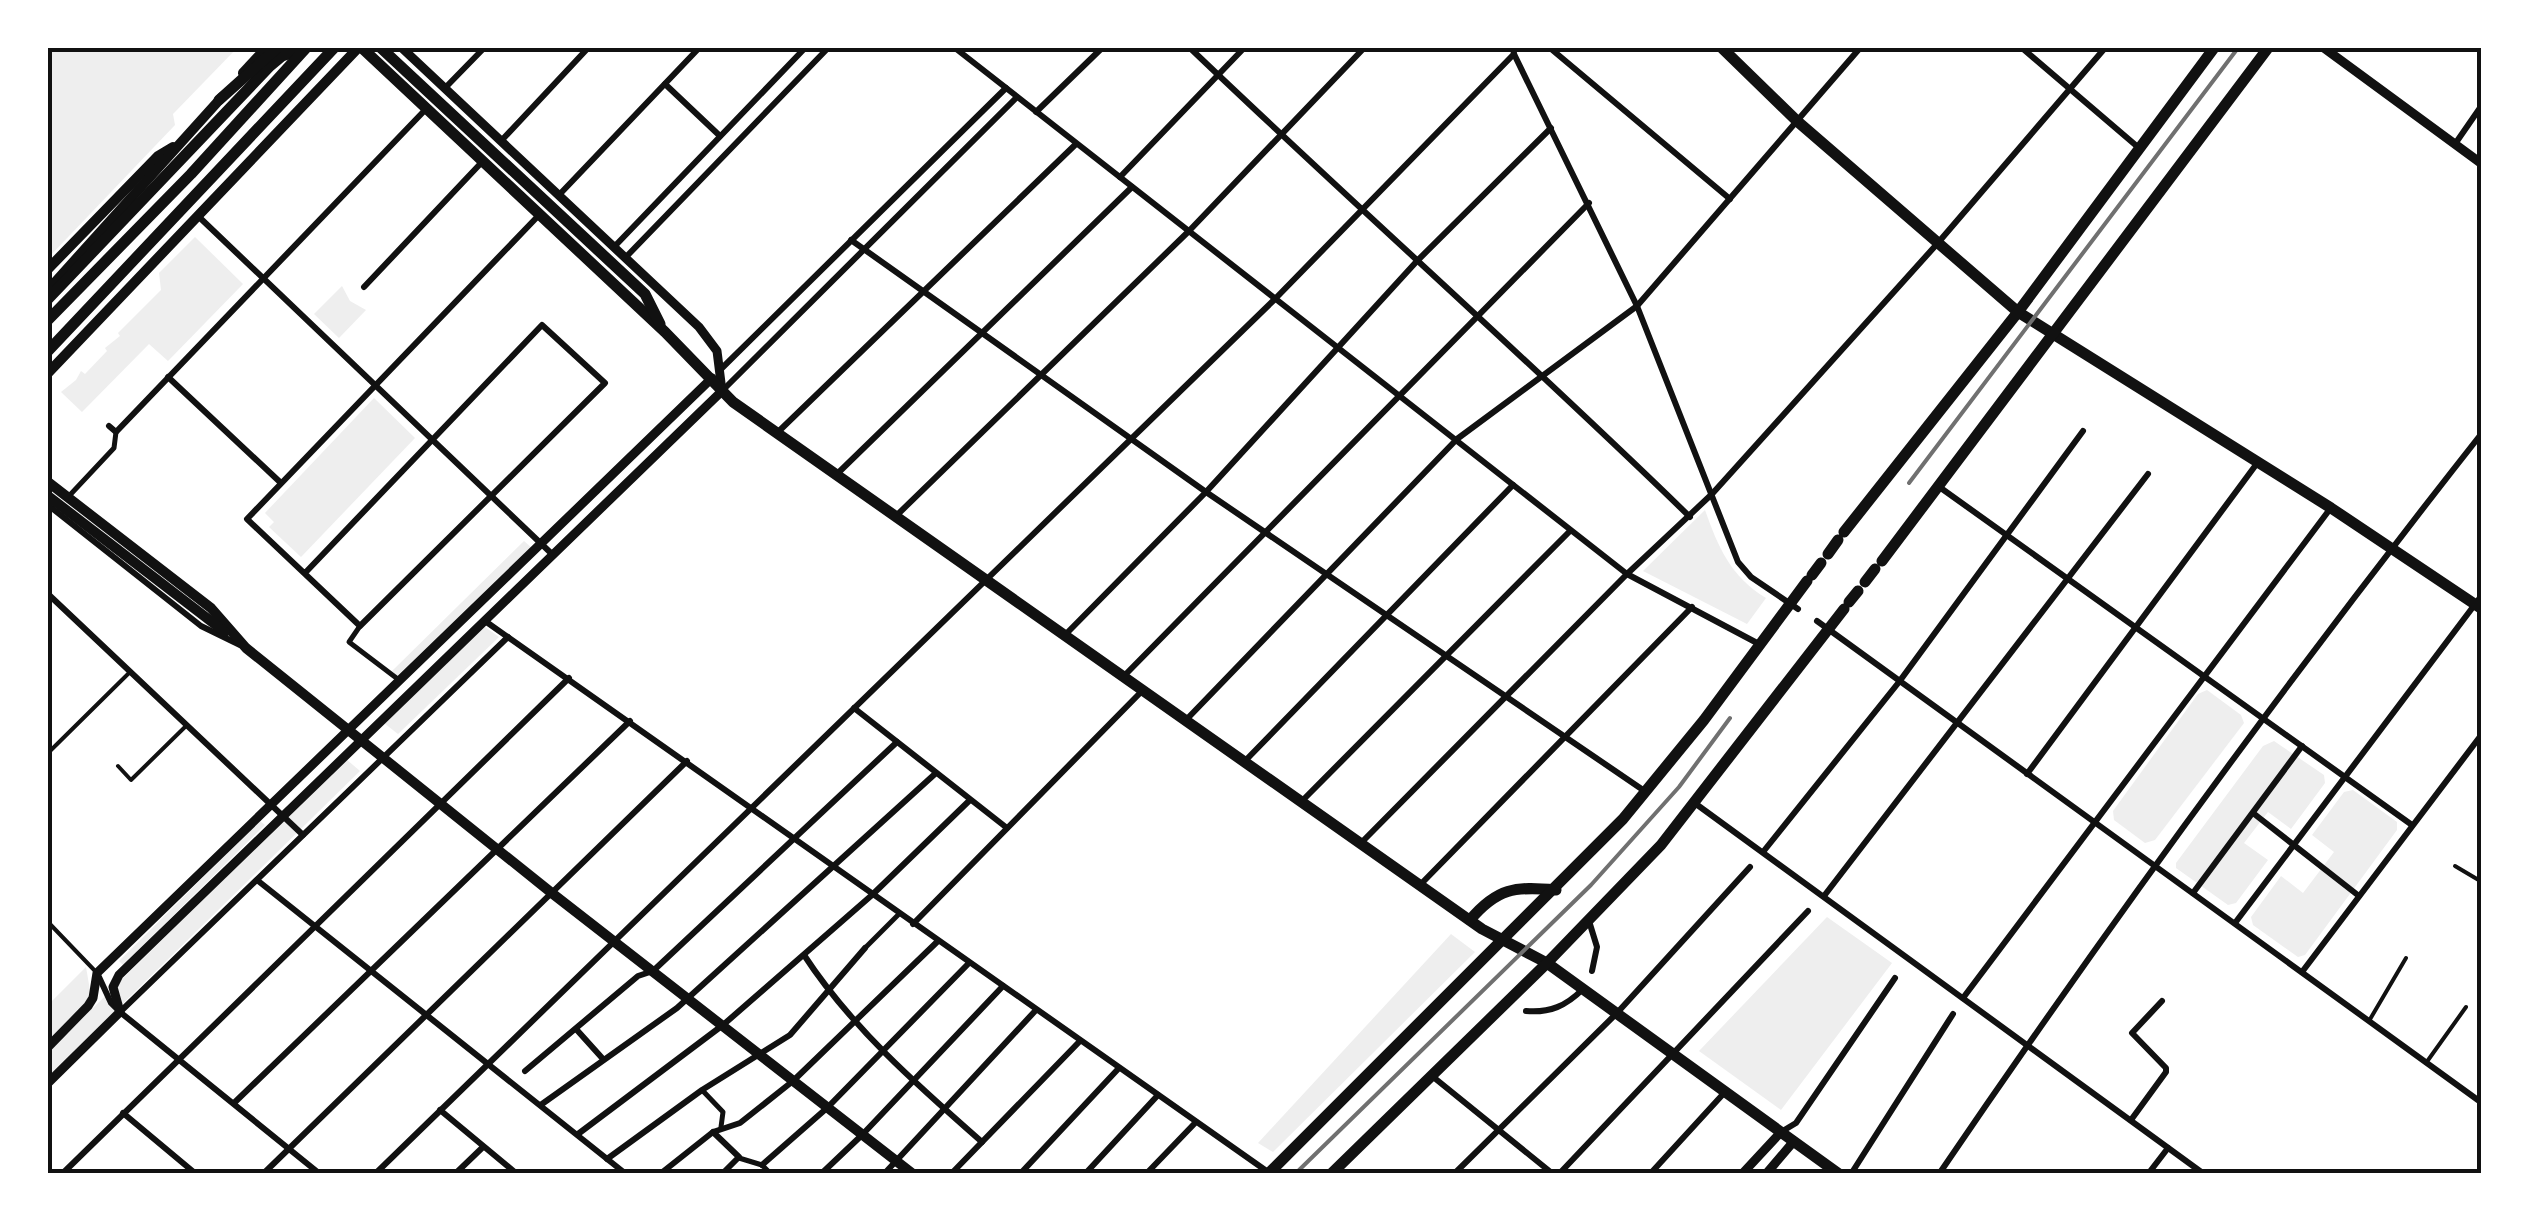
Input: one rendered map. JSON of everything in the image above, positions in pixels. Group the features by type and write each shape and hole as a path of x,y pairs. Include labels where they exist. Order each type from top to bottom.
{"main road":[{"path":"48,290 266,48"},
{"path":"219,100 277,48"},
{"path":"48,299 270,66 282,56 306,48"},
{"path":"48,320 191,174 306,48"},
{"path":"48,351 334,48"},
{"path":"357,48 388,63 427,90"},
{"path":"357,48 665,332 716,374 722,390 777,433 1420,886 1504,942 1547,963 1584,988 1839,1174"},
{"path":"48,374 357,48"},
{"path":"380,48 649,299 665,332"},
{"path":"1722,48 1797,122 2018,312 2479,603"},
{"path":"1268,1173 1556,890 1646,792 1760,644 1794,607 1841,536 2018,312 2214,48"},
{"path":"1332,1174 1547,963 1696,804 2268,48"},
{"path":"50,267 158,156 182,141"},
{"path":"48,482 211,608 246,648"},
{"path":"48,496 913,1174"},
{"path":"1470,920 1488,900 1510,890 1556,890"}],"street":[{"path":"402,48 708,338 716,351 716,374"},
{"path":"446,88 484,48"},
{"path":"501,141 588,48"},
{"path":"559,195 699,48"},
{"path":"614,247 805,48"},
{"path":"626,258 828,48"},
{"path":"1036,112 1102,48"},
{"path":"1190,48 1545,375 1690,516"},
{"path":"1120,177 1244,48"},
{"path":"895,516 1189,232 1364,48"},
{"path":"1550,48 1730,199"},
{"path":"2023,48 2140,149"},
{"path":"1360,844 1712,494 1937,244 2105,48"},
{"path":"2324,48 2482,164"},
{"path":"961,49 1076,144 1570,531 1628,574 1760,644"},
{"path":"1186,721 1457,439 1636,306 1855,50"},
{"path":"375,1174 1274,300 1513,51 1636,306 1738,562 1751,578 1794,607"},
{"path":"665,84 720,136"},
{"path":"48,1047 88,1006 97,973 1006,88"},
{"path":"762,93 774,104"},
{"path":"120,1012 113,987 119,975 1018,97"},
{"path":"2455,144 2482,105"},
{"path":"67,498 114,448 112,429 168,377 426,108"},
{"path":"1064,636 1206,492 1417,261 1551,128"},
{"path":"777,433 1076,144"},
{"path":"364,287 482,161"},
{"path":"836,474 1132,187"},
{"path":"1123,677 1589,203"},
{"path":"360,626 247,518 540,214"},
{"path":"198,216 553,555"},
{"path":"852,240 1206,492 1646,792"},
{"path":"304,573 542,325 604,383 360,626 349,642 400,681"},
{"path":"168,377 280,484"},
{"path":"1763,852 1899,682 2083,431"},
{"path":"1939,1174 2153,864 2482,434"},
{"path":"2027,774 2258,462"},
{"path":"1824,896 2148,474"},
{"path":"1244,762 1512,485"},
{"path":"1938,486 2412,825"},
{"path":"48,506 202,626 246,648"},
{"path":"1963,998 2331,508"},
{"path":"1301,802 1570,531"},
{"path":"48,594 303,835"},
{"path":"2235,924 2479,603"},
{"path":"1420,886 1692,607"},
{"path":"484,620 1268,1173"},
{"path":"1818,621 2482,1103"},
{"path":"48,1082 508,637"},
{"path":"62,1174 569,678"},
{"path":"913,924 1142,691"},
{"path":"854,708 1007,828"},
{"path":"234,1103 630,721"},
{"path":"2302,972 2482,734"},
{"path":"511,1081 638,976 653,971 897,742"},
{"path":"2193,892 2302,746"},
{"path":"263,1174 687,762"},
{"path":"542,1104 687,998 936,773"},
{"path":"578,1134 723,1026 872,895 970,800"},
{"path":"1696,804 2204,1174"},
{"path":"2253,814 2359,896"},
{"path":"1454,1174 1617,1012 1750,867"},
{"path":"257,880 626,1174"},
{"path":"1432,1076 1556,1174 1808,912"},
{"path":"607,1158 702,1090 790,1035 899,914"},
{"path":"1589,920 1596,947 1592,972"},
{"path":"660,1174 713,1132 740,1123 792,1080 938,941"},
{"path":"804,954 828,992 854,1022 982,1142"},
{"path":"762,1164 828,1108 969,962"},
{"path":"97,973 120,1012 320,1174"},
{"path":"1742,1174 1780,1132 1796,1123 1895,978"},
{"path":"821,1174 862,1136 1003,986"},
{"path":"1526,1011 1553,1010 1571,1001 1584,988"},
{"path":"2131,1120 2166,1072 2132,1033 2162,1001"},
{"path":"884,1174 1036,1010"},
{"path":"1851,1174 1952,1014"},
{"path":"576,1029 603,1059"},
{"path":"951,1174 1080,1041"},
{"path":"1020,1174 1119,1068"},
{"path":"702,1090 723,1112 721,1127"},
{"path":"1650,1174 1726,1092"},
{"path":"1085,1174 1158,1095"},
{"path":"440,1110 517,1174"},
{"path":"123,1113 196,1174"},
{"path":"1146,1174 1196,1122"},
{"path":"1766,1174 1794,1141 1796,1123"},
{"path":"713,1132 738,1158 762,1164 772,1174"},
{"path":"455,1174 482,1146"},
{"path":"2148,1174 2168,1148"},
{"path":"722,1174 738,1158"}],"lane":[{"path":"48,753 130,672"},
{"path":"118,766 131,780 187,725"},
{"path":"2455,866 2482,882"},
{"path":"48,922 97,973"},
{"path":"2370,1021 2406,958"},
{"path":"2426,1063 2466,1006"}],"shaded area":[{"path":"48,48 237,48 173,114 175,125 48,258"},
{"path":"195,237 243,284 168,361 149,344 82,412 61,392 81,371 85,374 120,336 118,333 161,290 159,273"},
{"path":"342,286 350,301 366,310 339,338 314,314"},
{"path":"374,398 415,438 301,557 269,527 274,522 265,513"},
{"path":"1705,510 1727,560 1744,581 1766,598 1747,624 1643,571"},
{"path":"524,541 532,548 397,676 392,671"},
{"path":"485,627 499,637 398,734 384,723"},
{"path":"2207,690 2241,715 2244,723 2155,840 2145,843 2114,820 2113,811 2198,694"},
{"path":"2274,741 2324,775 2325,783 2291,829 2268,812 2244,843 2268,860 2236,903 2228,905 2176,868 2176,863 2263,746"},
{"path":"346,759 360,771 48,1077 48,1005 86,967 93,1008"},
{"path":"2353,790 2397,822 2397,830 2305,955 2298,957 2253,925 2251,917 2281,876 2303,893 2334,852 2312,835 2344,792"},
{"path":"260,821 265,825 123,965 119,961"},
{"path":"1827,917 1892,963 1781,1110 1699,1051"},
{"path":"1451,934 1475,952 1273,1152 1258,1143"}],"railway":[{"path":"1909,483 2238,48"},
{"path":"1295,1174 1591,885 1679,787 1730,718"}]}
